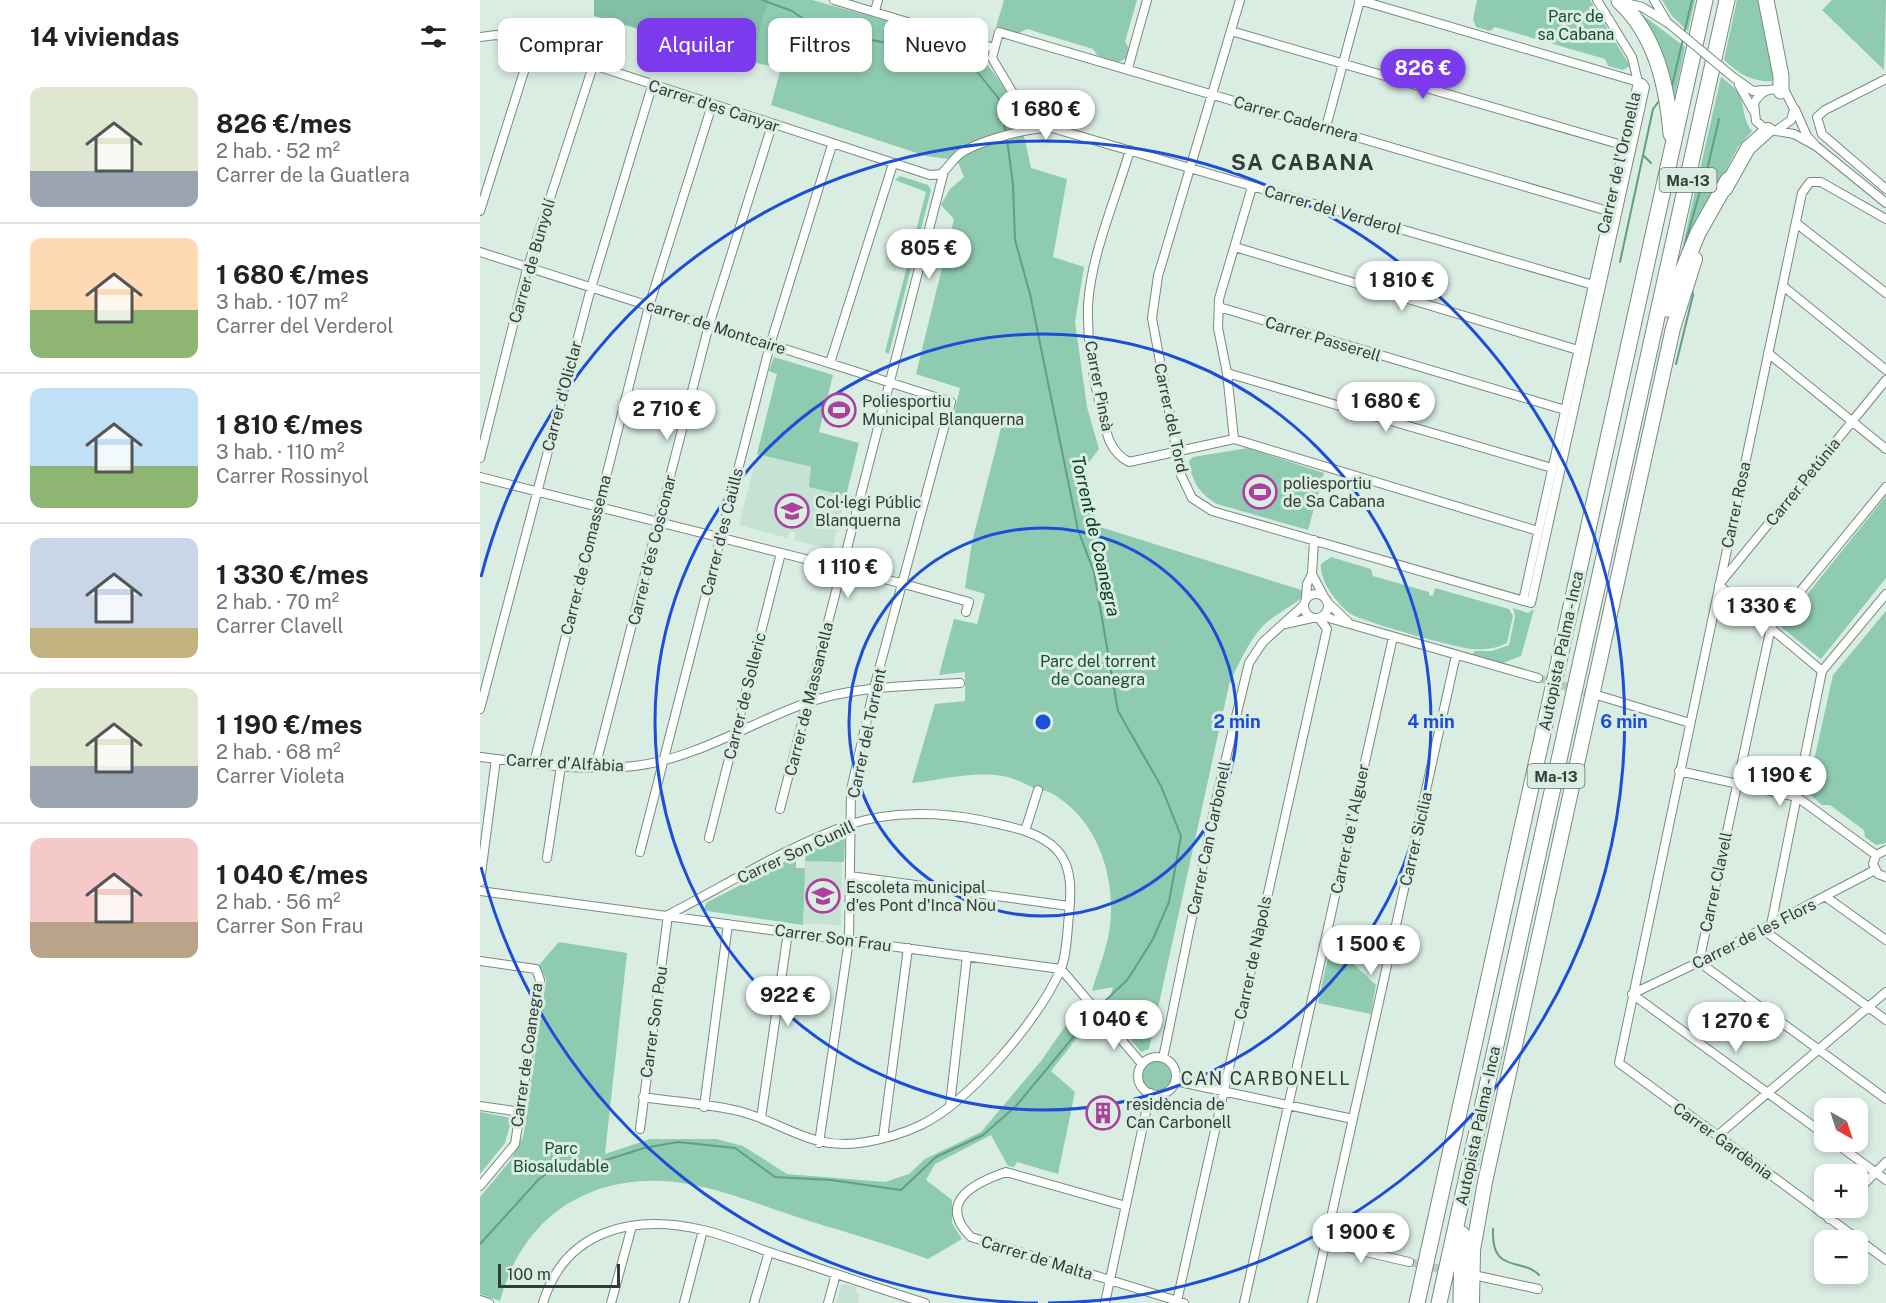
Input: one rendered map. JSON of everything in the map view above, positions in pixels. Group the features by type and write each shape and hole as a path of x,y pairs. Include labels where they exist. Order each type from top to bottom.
{"highway":[{"name":"Autopista Palma - Inca","path":"1417,1303 1705,0"},
{"name":"Autopista Palma - Inca","path":"1439,1303 1727,0"},
{"path":"1766,0 1781,76 1776,90"},
{"path":"1623,2 1660,65 1668,101 1672,150"},
{"path":"1648,359 1684,264 1712,205 1748,148 1772,130"},
{"path":"1472,1303 1473,1250 1485,1182 1673,328 1691,268 1728,180"},
{"path":"1461,1303 1464,1192"}],"street":[{"path":"834,0 994,48 992,58 1026,115 1062,124 1067,131"},
{"path":"875,11 878,0"},
{"path":"1128,68 1147,0"},
{"name":"Carrer del Tord","path":"1240,0 1158,276 1152,318 1158,362 1181,475 1192,498 1212,511 1523,602"},
{"path":"1326,127 1360,0 1638,82 1632,57 1597,0"},
{"path":"1623,2 1645,0"},
{"path":"1654,0 1668,23"},
{"path":"1623,2 1645,8 1668,23 1753,91 1776,90 1793,103 1807,136 1816,146 1886,203"},
{"path":"1231,30 1622,145"},
{"name":"Carrer Cadernera","path":"994,48 999,32 1128,68 1608,211"},
{"name":"Carrer d'es Canyar","path":"480,37 498,35"},
{"path":"480,211 524,72"},
{"name":"Carrer de Bunyolí","path":"480,458 527,269 591,72"},
{"name":"Carrer d'es Canyar","path":"611,72 893,164 931,175 945,170"},
{"path":"1733,77 1746,94 1756,121 1772,130 1794,134 1816,146"},
{"path":"1886,79 1825,110 1817,117 1822,134 1886,189"},
{"name":"Carrer de l'Oronella","path":"1638,82 1608,211 1596,286 1531,603 1523,602 1578,350 1596,286 1645,89 1643,84 1638,82"},
{"name":"Carrer d'Oliclar","path":"480,710 483,684 591,288 652,86"},
{"path":"1753,110 1760,94 1776,90"},
{"path":"1772,130 1791,120 1793,103"},
{"name":"Carrer de Comassema","path":"534,763 650,306 712,105"},
{"name":"Carrer d'es Cosconar","path":"595,768 709,325 772,125"},
{"path":"945,170 966,150 995,140 1026,131 1052,128 1067,131"},
{"name":"Carrer del Verderol","path":"1067,131 1596,286"},
{"name":"Carrer d'es Caülls","path":"640,852 770,345 832,144"},
{"name":"Carrer Pinsà","path":"1130,150 1094,269 1088,303 1088,341 1107,433 1116,455 1129,462 1234,439"},
{"path":"830,363 893,164"},
{"name":"Carrer de Massanella","path":"780,809 945,170"},
{"name":"Carrer Rosa","path":"1632,994 1802,193 1810,182 1821,182 1886,219"},
{"path":"1252,187 1219,299 1218,328 1227,373 1234,439 1538,531"},
{"path":"1796,223 1886,293"},
{"path":"1235,248 1578,350"},
{"name":"carrer de Montcaire","path":"480,252 527,269 951,402"},
{"path":"1783,286 1886,370"},
{"name":"Carrer Passerell","path":"1219,307 1565,410"},
{"path":"1768,353 1886,448"},
{"path":"1227,373 1552,468"},
{"name":"Carrer Petúnia","path":"1719,585 1886,380"},
{"name":"Carrer del Torrent","path":"819,1143 849,940 851,790 874,688 904,584 951,402"},
{"path":"480,477 969,602 966,612"},
{"name":"Carrer Clavell","path":"1699,962 1771,627 1886,487"},
{"path":"1314,540 1312,574 1307,584 1305,611 1318,617 1348,622 1538,678"},
{"name":"Carrer de Solleric","path":"709,838 781,553"},
{"path":"1312,574 1326,600 1327,612 1318,617"},
{"path":"1719,585 1822,671"},
{"path":"1285,624 1315,594 1326,600 1348,622"},
{"path":"1771,925 1822,671 1886,594"},
{"name":"Carrer Can Carbonell","path":"1163,1058 1241,689 1249,663 1263,642 1285,624 1318,617"},
{"name":"Carrer de Nàpols","path":"1181,1302 1326,629 1318,617"},
{"name":"Carrer de l'Alguer","path":"1244,1303 1393,637"},
{"name":"Carrer Sicília","path":"1312,1303 1456,655"},
{"name":"Carrer d'Alfàbia","path":"480,757 595,768 635,766 664,760 735,736 808,702 874,688 960,683"},
{"path":"1600,696 1690,723"},
{"path":"480,882 496,759"},
{"path":"547,858 561,766"},
{"path":"1679,771 1797,797 1876,855"},
{"path":"1025,831 1038,790"},
{"name":"Carrer Son Cunill","path":"643,1097 739,1111 819,1143 864,1143 922,1124 950,1105 1003,1054 1030,1019 1062,969 1070,906 1070,880 1059,852 1041,838 1025,831 974,819 929,814 891,817 851,824 795,849 668,915"},
{"path":"1886,850 1876,855 1873,864 1875,870 1886,877"},
{"name":"Carrer de les Flors","path":"1632,994 1699,962 1875,870"},
{"path":"850,876 1070,906"},
{"name":"Carrer Son Frau","path":"480,891 1062,969"},
{"path":"1826,897 1886,940"},
{"name":"Carrer Son Pou","path":"640,1129 668,915"},
{"path":"704,1107 728,924"},
{"path":"1762,929 1886,1020"},
{"path":"761,1118 788,932"},
{"path":"883,1138 908,948"},
{"path":"950,1105 968,956"},
{"name":"Carrer de Coanegra","path":"480,961 536,969 540,980 515,1144 480,1186"},
{"path":"1699,962 1886,1099"},
{"path":"1062,969 1142,1064"},
{"path":"1717,1136 1886,992"},
{"path":"1632,994 1814,1126"},
{"name":"Carrer Gardènia","path":"1632,994 1619,1063 1886,1260"},
{"path":"1152,1058 1163,1058 1175,1070 1175,1082 1168,1091 1150,1093 1139,1081 1142,1064 1152,1058"},
{"path":"1175,1082 1225,1090 1353,1119"},
{"path":"1105,1303 1150,1093"},
{"path":"480,1106 521,1112"},
{"path":"1848,1152 1886,1180"},
{"path":"1868,1181 1886,1162"},
{"name":"Carrer de Malta","path":"1126,1206 1006,1172 968,1190 958,1204 959,1226 971,1237 1181,1302"},
{"path":"611,1303 632,1226"},
{"path":"543,1303 559,1266 571,1252 599,1235 632,1226 673,1226 703,1230 925,1303"},
{"path":"684,1303 703,1230"},
{"path":"1327,1243 1409,1262"},
{"path":"754,1303 769,1252"},
{"path":"828,1303 836,1274"},
{"path":"1478,1276 1538,1289"},
{"path":"480,1300 489,1303"}],"shaded area":[{"path":"889,247 901,251 899,255 904,257 902,267 897,266 895,272 883,268"},
{"name":"Col·legi Públic Blanquerna","path":"757,454 811,468 809,487 846,496 832,549 794,540 796,533 790,531 788,538 739,525"},
{"name":"Escoleta municipal d'es Pont d'Inca Nou","path":"805,861 842,861 841,925 803,924"},
{"path":"841,1285 857,1287 855,1293 860,1294 858,1303 836,1303"}],"green space":[{"path":"594,0 769,0 756,45 756,18 637,18 637,29 625,25 625,18 594,16"},
{"name":"Parc del torrent de Coanegra","path":"769,0 812,0 884,20 884,72 988,72 988,66 1011,100 1017,114 1031,168 1067,179 1053,257 1084,267 1075,322 1087,407 1099,449 1077,478 1100,527 1308,592 1260,629 1245,652 1229,685 1149,1049 1141,1052 1106,1009 1113,987 1092,991 1110,925 1110,886 1099,849 1091,831 1079,816 1049,792 1007,777 968,775 912,783 935,704 965,701 965,672 939,675 954,619 977,624 985,594 965,588 972,542 1001,428 954,413 960,388 916,374 954,219 941,205 950,189 964,177 957,160 926,156 771,105 780,72 872,72 872,18 768,18 768,65 756,63 756,45"},
{"path":"1004,0 1137,0 1125,42 1129,48 1126,58 1119,62 1098,56 1093,49 1027,29 1019,33 996,27"},
{"name":"Parc de sa Cabana","path":"1477,0 1590,0 1630,66 1623,70 1608,66 1605,59 1495,27 1490,31 1476,27 1473,19"},
{"path":"1662,0 1695,0 1688,31 1672,16"},
{"path":"1737,0 1762,0 1776,81 1761,81 1748,77 1724,60"},
{"path":"1832,0 1886,0 1884,70 1822,10"},
{"path":"1640,13 1685,47 1674,100"},
{"path":"1721,77 1733,86 1739,95 1746,121 1752,131 1738,147 1679,262"},
{"path":"900,176 928,185 931,190 889,354 885,352 926,192 895,180"},
{"path":"774,357 833,375 819,432 859,443 846,496 809,487 811,467 757,454 777,374 769,371"},
{"name":"poliesportiu de Sa Cabana","path":"1248,448 1324,473 1308,530 1217,504 1205,496 1197,486 1189,461 1193,457"},
{"path":"1886,496 1886,578 1821,659 1781,627"},
{"path":"1331,557 1371,569 1373,576 1429,592 1429,595 1433,596 1435,588 1509,609 1513,616 1507,643 1498,647 1471,649 1359,618 1351,614 1335,599 1326,585 1321,564"},
{"path":"1513,608 1528,613 1534,609 1521,656 1503,663 1473,654 1474,651 1492,651 1509,645 1515,616"},
{"path":"1886,611 1886,843 1876,845 1865,837 1864,830 1830,805 1822,805 1807,792 1833,675"},
{"path":"840,836 845,839 844,862 805,861 806,852"},
{"path":"796,856 796,868 805,868 803,925 704,909 706,903"},
{"name":"Parc Biosaludable","path":"559,942 627,953 605,1154 650,1139 716,1139 743,1146 787,1174 885,1182 909,1174 925,1159 981,1132 1041,1061 1080,1005 1092,1019 1051,1071 1075,1092 1058,1174 1017,1162 1014,1167 1008,1166 991,1135 935,1164 926,1180 952,1200 952,1223 962,1239 928,1259 705,1187 655,1181 624,1183 595,1191 569,1203 546,1221 526,1243 511,1270 500,1301 480,1294 480,1197 510,1161 523,1137 546,979 539,965"},
{"path":"1331,943 1376,985 1371,1014 1318,1003"},
{"path":"1156,1061 1162,1062 1170,1070 1170,1082 1162,1090 1156,1091 1150,1090 1142,1082 1141,1076 1142,1070 1150,1062"},
{"path":"480,1112 512,1118 505,1143 480,1174"}],"waterway":[{"name":"Torrent de Coanegra","path":"762,0 792,11 820,30 923,50 971,64 999,99 1006,134"},
{"path":"1684,34 1692,0"},
{"path":"1672,86 1683,39"},
{"path":"1620,262 1653,109 1659,101"},
{"path":"1700,174 1707,170 1719,119"},
{"name":"Torrent de Coanegra","path":"1007,139 1013,185 1015,240 1030,294 1078,530 1094,572 1118,711 1161,786 1181,836 1169,902 1153,939 1128,979 1098,1008"},
{"path":"1643,155 1651,163"},
{"path":"1685,244 1704,177 1702,174"},
{"path":"1676,364 1693,295 1692,288"},
{"name":"Torrent de Coanegra","path":"480,1244 539,1179 564,1162 600,1162 644,1148 678,1142 735,1148 775,1177 831,1180 901,1190 936,1157 983,1135 1016,1106 1094,1012"},
{"path":"1493,1229 1494,1243 1502,1259 1532,1270 1539,1275"}],"tunnel":[{"path":"1538,678 1595,695"},
{"path":"1409,1262 1450,1271"}],"place":[{"name":"Poliesportiu Municipal Blanquerna","path":"839,410"},
{"name":"poliesportiu de Sa Cabana","path":"1260,492"},
{"name":"Col·legi Públic Blanquerna","path":"792,511"},
{"name":"Escoleta municipal d'es Pont d'Inca Nou","path":"823,896"},
{"name":"residència de Can Carbonell","path":"1103,1113"}],"district":[{"name":"SA CABANA","path":"1303,162"},
{"name":"CAN CARBONELL","path":"1266,1078"}]}
